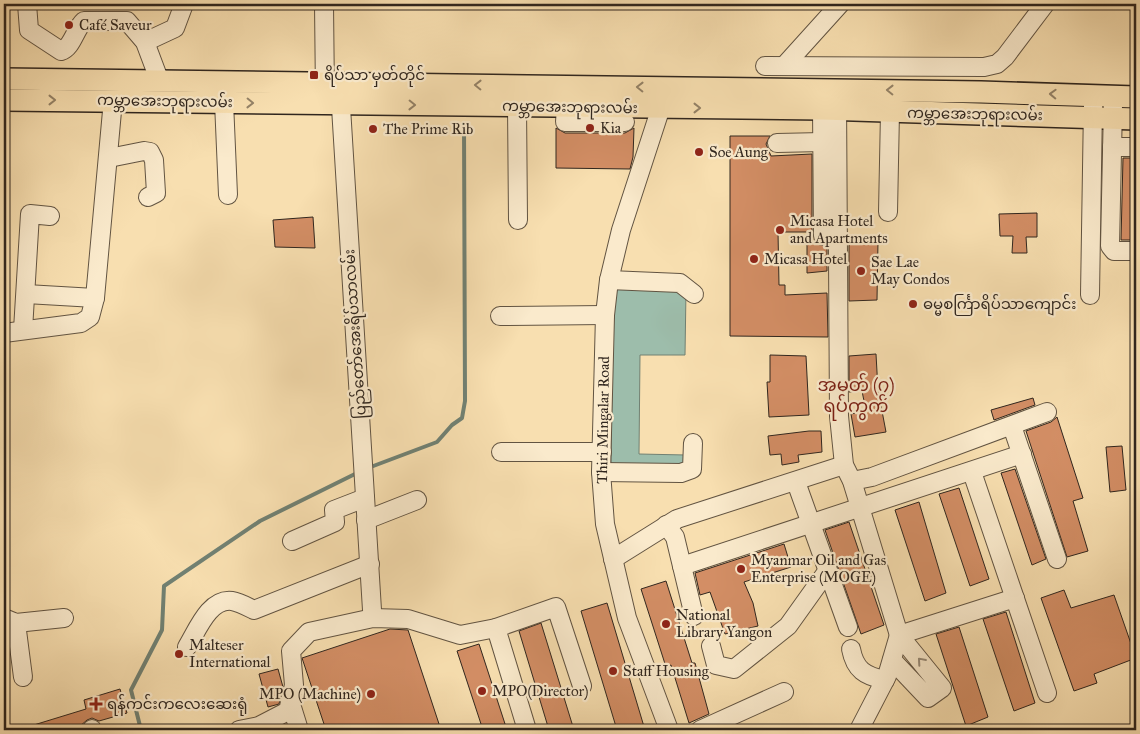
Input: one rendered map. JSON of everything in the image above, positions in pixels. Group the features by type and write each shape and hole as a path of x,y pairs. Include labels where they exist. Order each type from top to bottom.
{"main road":[{"name":"ကမ္ဘာအေးဘုရားလမ်း","path":"4,79 160,91 333,94 666,88 832,103 890,112 1136,118"},
{"name":"ကမ္ဘာအေးဘုရားလမ်း","path":"4,100 113,100 160,91 224,102 333,94 518,106 661,108 1103,96 1136,97"}],"street":[{"path":"27,4 28,30 61,51 66,49 84,21 124,20 130,23 145,42 160,91"},
{"path":"145,42 175,28 184,4"},
{"name":"ပြည်တော်အေးရိပ်သာလမ်း","path":"324,4 333,94 372,610"},
{"path":"784,66 840,4"},
{"path":"765,66 984,67 997,64 1005,57 1045,4"},
{"name":"Thiri Mingalar Road","path":"666,88 621,230 609,280 604,315 601,472 605,524 627,618 669,730"},
{"path":"1090,295 1103,96"},
{"path":"4,333 81,323 90,317 95,298 113,100"},
{"path":"224,102 228,195"},
{"path":"832,103 822,142 823,236 838,235"},
{"path":"832,103 838,235 839,416 844,465 852,481 899,635 942,688 928,698 892,660"},
{"path":"518,106 518,220"},
{"path":"566,107 565,122 625,122"},
{"path":"888,212 890,112"},
{"path":"1102,117 1112,147 1110,246 1114,251 1136,251"},
{"path":"778,143 822,142"},
{"path":"1112,147 1136,147"},
{"path":"109,158 144,151 150,152 154,160 156,193 148,197"},
{"path":"23,330 30,214 50,216"},
{"path":"609,280 680,283 694,294"},
{"path":"26,294 95,298"},
{"path":"500,316 604,315"},
{"path":"852,481 872,477 1047,412"},
{"path":"1012,426 1056,559"},
{"path":"601,472 681,473 692,469 693,443"},
{"path":"501,452 602,452"},
{"path":"682,566 1022,454"},
{"path":"613,559 677,519 844,465"},
{"path":"972,472 1047,693"},
{"path":"796,482 848,627"},
{"path":"292,541 335,522 334,510 365,498"},
{"path":"366,520 417,500"},
{"path":"666,525 675,537 694,616"},
{"path":"186,647 209,611 220,602 232,601 254,610 370,564"},
{"path":"711,646 716,665 734,669 788,626 828,570"},
{"path":"899,635 1015,598"},
{"path":"240,730 259,726 288,711 294,686 291,651 309,632 373,618 408,619 460,635 496,628 556,607 582,686"},
{"path":"23,676 10,620 64,618"},
{"path":"496,628 527,730"},
{"path":"859,730 885,680 899,635"},
{"path":"851,649 858,668 866,676 885,680"},
{"path":"700,730 784,692"},
{"path":"290,701 299,730"}],"shaded area":[{"path":"613,289 686,290 685,355 640,355 639,454 686,455 686,467 611,466"}],"building":[{"path":"556,128 565,133 625,133 634,128 633,157 630,169 556,168"},
{"name":"Micasa Hotel","path":"730,136 770,136 766,144 771,156 812,154 812,232 778,232 779,285 785,285 785,295 827,293 828,337 730,336"},
{"path":"1123,158 1136,158 1136,240 1121,240"},
{"path":"1037,213 1037,237 1026,237 1027,253 1012,253 1013,236 1000,236 999,214"},
{"path":"313,217 315,248 275,247 273,220"},
{"name":"Sae Lae May Condos","path":"849,241 878,241 877,300 849,301"},
{"path":"816,243 827,246 827,271 807,273 807,244"},
{"path":"876,354 878,390 886,432 855,437 851,414 866,411 862,391 849,392 849,356"},
{"path":"770,355 806,356 809,415 769,417 767,382 770,382"},
{"path":"1033,398 1035,405 994,420 991,410"},
{"path":"1057,417 1083,498 1073,501 1088,551 1067,557 1026,431 1051,422"},
{"path":"821,431 822,452 798,455 799,462 782,465 781,454 770,455 768,436"},
{"path":"1122,446 1126,490 1110,492 1106,447"},
{"path":"1015,469 1046,559 1032,565 1001,473"},
{"path":"959,488 989,579 970,586 939,494"},
{"path":"919,502 946,593 925,601 895,510"},
{"path":"849,522 884,625 861,634 825,530"},
{"path":"784,544 791,567 744,582 753,603 758,626 725,634 710,592 700,595 695,573"},
{"name":"National Library Yangon","path":"666,581 692,663 695,663 709,714 689,723 671,665 666,667 641,589"},
{"path":"1064,590 1071,608 1114,595 1136,658 1094,674 1097,683 1074,691 1041,598"},
{"name":"Staff Housing","path":"607,603 645,730 617,730 581,611"},
{"path":"1006,612 1035,703 1014,711 983,619"},
{"path":"541,623 574,730 549,730 519,631"},
{"path":"959,627 988,717 966,726 936,634"},
{"name":"MPO (Machine)","path":"390,629 408,630 441,730 326,730 302,658"},
{"name":"MPO(Director)","path":"479,644 507,730 483,730 457,651"},
{"path":"278,669 283,687 279,704 268,707 259,674"},
{"path":"120,689 127,713 99,721 92,718 79,727 80,730 24,730 24,728 86,709 84,700"}],"waterway":[{"path":"368,468 437,442 452,425 462,418 465,401 464,124"},
{"path":"141,730 131,690 162,630 164,586 260,521 359,472"}],"place":[{"name":"Café Saveur","path":"69,25"},
{"name":"ရိပ်သာ မှတ်တိုင်","path":"314,75"},
{"name":"Kia","path":"590,128"},
{"name":"The Prime Rib","path":"373,129"},
{"name":"Soe Aung","path":"699,152"},
{"name":"Micasa Hotel and Apartments","path":"780,230"},
{"name":"Micasa Hotel","path":"754,259"},
{"name":"Sae Lae May Condos","path":"861,271"},
{"name":"ဓမ္မစင်္ကြာရိပ်သာကျောင်း","path":"913,304"},
{"name":"Myanmar Oil and Gas Enterprise (MOGE)","path":"741,569"},
{"name":"National Library Yangon","path":"666,624"},
{"name":"Malteser International","path":"179,654"},
{"name":"Staff Housing","path":"613,671"},
{"name":"MPO(Director)","path":"482,691"},
{"name":"MPO (Machine)","path":"371,694"},
{"name":"ရန်ကင်းကလေးဆေးရုံ","path":"96,704"}],"district":[{"name":"အမှတ် (၇) ရပ်ကွက်","path":"856,395"}]}
